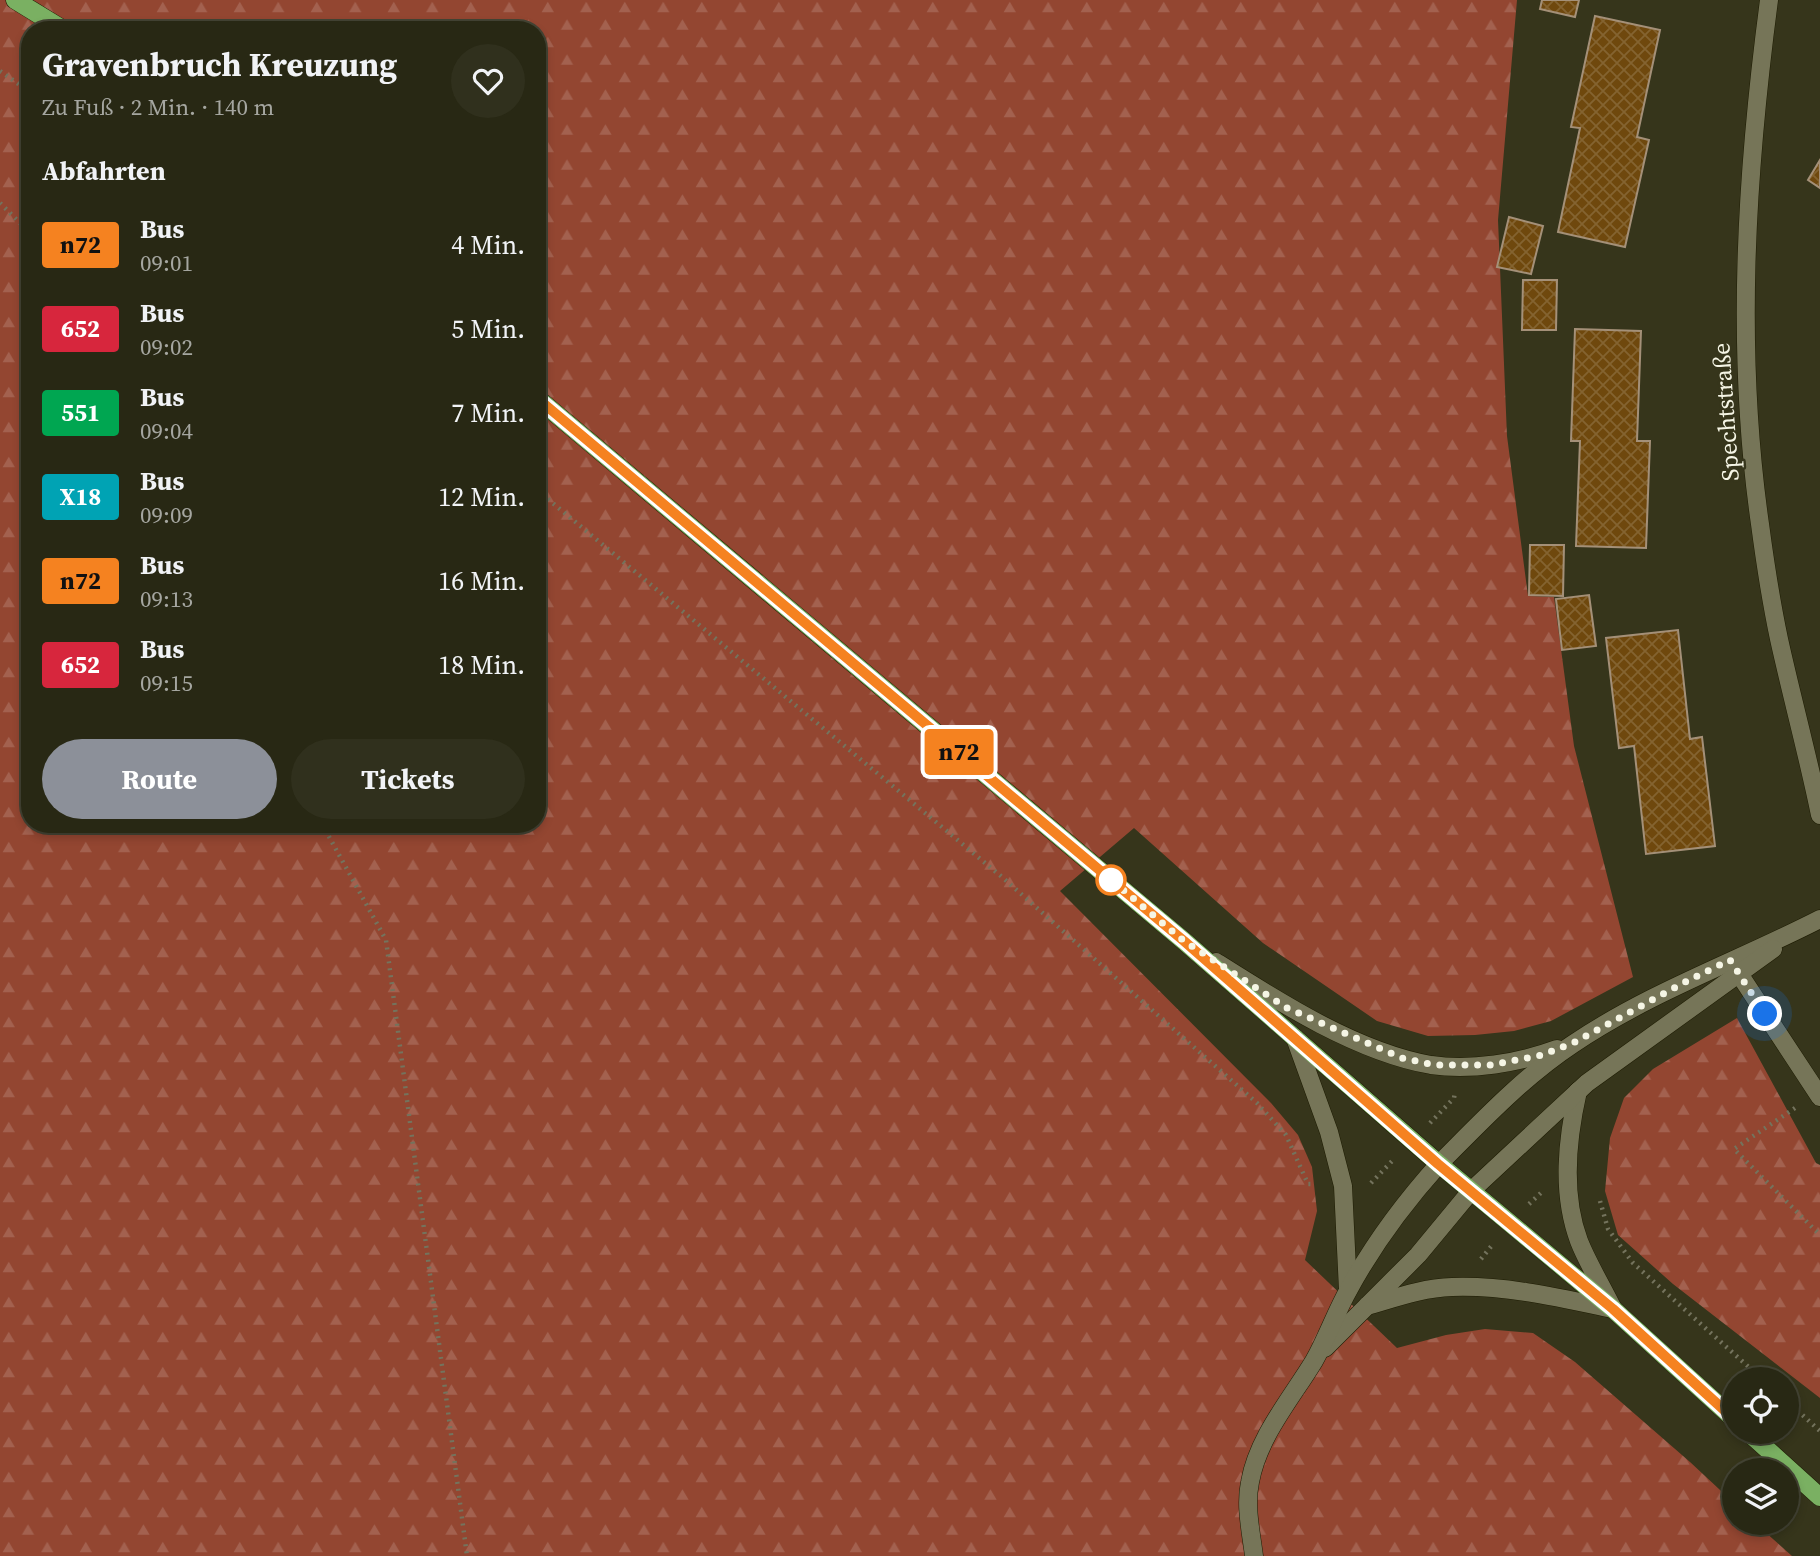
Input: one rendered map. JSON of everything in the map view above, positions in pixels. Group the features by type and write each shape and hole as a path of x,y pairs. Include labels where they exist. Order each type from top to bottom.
{"main road":[{"path":"15,0 49,21"},
{"path":"546,406 1184,941 1438,1164 1613,1309 1722,1408"},
{"path":"1762,1444 1820,1496"}],"street":[{"name":"Spechtstraße","path":"1769,0 1752,157 1746,262 1745,367 1759,522 1779,636 1820,815"},
{"path":"1315,1358 1418,1255 1471,1191 1578,1091 1735,967 1814,922"},
{"path":"1184,941 1287,1008 1402,1058 1434,1065 1491,1065 1539,1055 1573,1043 1689,980 1735,967"},
{"path":"1735,967 1819,1095"},
{"path":"1295,1038 1329,1132 1343,1186 1348,1290"},
{"path":"1254,1556 1249,1509 1250,1482 1261,1449 1315,1358 1348,1290 1395,1214 1438,1164 1509,1095 1573,1043"},
{"path":"1578,1091 1567,1149 1569,1185 1579,1241 1613,1309"},
{"path":"1367,1306 1411,1292 1451,1287 1498,1289 1613,1309"},
{"path":"1249,1509 1265,1556"}],"path":[{"path":"0,71 21,86"},
{"path":"0,203 21,224"},
{"path":"546,498 1002,877 1257,1103 1286,1135 1308,1184 1343,1186"},
{"path":"327,833 386,940 467,1556"},
{"path":"1819,1095 1734,1149 1820,1235"},
{"path":"1569,1185 1596,1180 1608,1229 1633,1263 1749,1367"},
{"path":"1799,1412 1820,1431"}],"green space":[{"path":"0,0 1517,0 1498,220 1507,436 1528,596 1554,597 1574,746 1633,977 1551,1021 1514,1031 1428,1036 1377,1021 1263,943 1134,828 1060,891 1271,1103 1298,1135 1312,1167 1317,1211 1305,1260 1397,1348 1446,1335 1485,1329 1533,1333 1575,1362 1722,1492 1722,1535 1768,1535 1792,1556 0,1556"},
{"path":"1737,1018 1816,1163 1820,1165 1820,1398 1799,1382 1799,1367 1780,1367 1673,1284 1618,1235 1605,1191 1610,1138 1624,1098 1653,1069"}],"building":[{"path":"1542,0 1579,0 1575,17 1540,9"},
{"path":"1595,16 1660,30 1637,137 1649,140 1625,247 1558,232 1580,128 1571,127"},
{"path":"1820,160 1820,188 1808,180"},
{"path":"1509,217 1543,226 1531,274 1497,267"},
{"path":"1523,280 1557,280 1556,330 1522,330"},
{"path":"1575,329 1641,331 1637,441 1650,441 1646,548 1576,546 1580,441 1571,441"},
{"path":"1530,545 1564,545 1563,596 1529,595"},
{"path":"1589,595 1596,646 1562,650 1556,599"},
{"path":"1678,630 1690,739 1702,737 1715,846 1646,854 1634,746 1619,748 1606,638"}],"bus line":[{"name":"n72","path":"546,406 1184,941 1438,1164 1613,1309 1722,1408"}],"route":[{"path":"1111,880 1103,873 1184,941 1287,1008 1367,1045 1402,1058 1434,1065 1491,1065 1542,1055 1573,1043 1730,960 1765,1014"}]}
